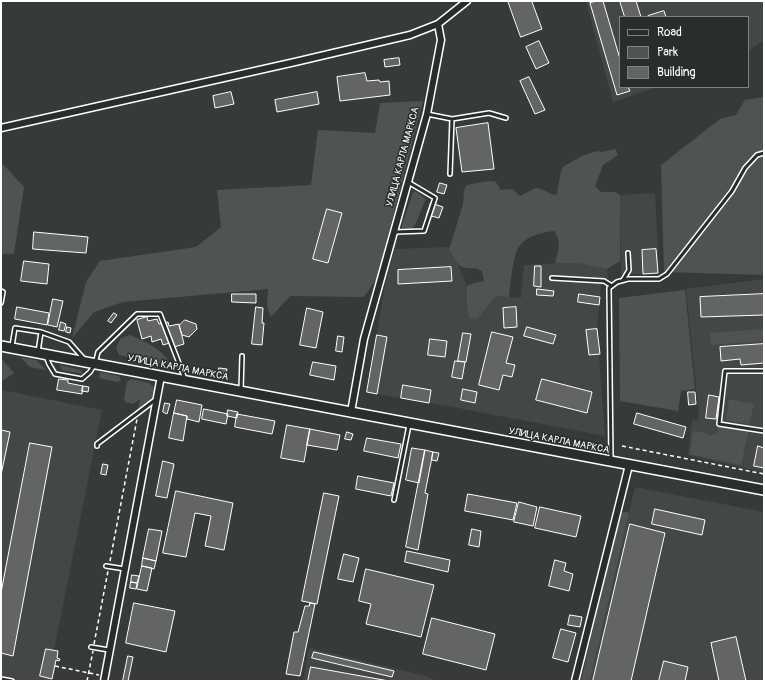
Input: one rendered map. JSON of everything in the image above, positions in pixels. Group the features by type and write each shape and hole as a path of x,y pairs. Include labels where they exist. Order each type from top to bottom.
{"main road":[{"name":"УЛИЦА КАРЛА МАРКСА","path":"1,346 764,490"}],"street":[{"path":"1,128 385,41 438,24 467,1"},
{"name":"УЛИЦА КАРЛА МАРКСА","path":"351,412 364,339 427,114 441,40 438,24"},
{"path":"104,679 161,376"},
{"path":"575,681 629,465"}],"lane":[{"path":"427,114 452,119 489,113 506,118"},
{"path":"450,174 452,119"},
{"path":"611,462 609,288 617,282 623,280 659,279 667,274 732,191 745,168 757,155 764,153"},
{"path":"395,232 424,231 435,198 408,182"},
{"path":"623,280 629,270 628,253"},
{"path":"552,278 604,281 612,286"},
{"path":"1,291 3,292 1,303"},
{"path":"41,332 41,353 55,374 82,379 90,372 91,363 98,352 137,314 160,314 185,381"},
{"path":"12,348 15,328 41,332 68,342 91,363"},
{"path":"240,392 242,356"},
{"path":"764,371 725,371 719,424 764,431"},
{"path":"97,446 97,444 157,399"},
{"path":"394,500 409,423"},
{"path":"108,566 125,569"},
{"path":"92,647 109,650"},
{"path":"1,679 12,681"}],"path":[{"path":"88,681 92,647 138,413"},
{"path":"622,446 764,474"},
{"path":"55,666 89,673 104,679"}],"shaded area":[{"path":"586,1 764,1 764,40 749,50 749,16 619,16 619,88 654,88 613,102"},
{"path":"655,193 659,274 621,274 620,195"},
{"path":"450,247 449,250 458,265 467,286 467,305 496,296 521,298 524,265 579,262 607,269 608,278 601,284 597,329 605,436 367,392 386,280 395,249"},
{"path":"764,279 764,472 688,455 692,419 698,420 699,415 686,289"},
{"path":"1,390 102,410 54,650 58,651 57,658 60,659 59,661 56,660 52,679 49,678 49,681 1,681"},
{"path":"635,487 764,512 764,681 590,681"},
{"path":"309,648 426,676 435,681 303,681"}],"green space":[{"path":"764,97 764,275 664,272 661,165 720,119 736,115 745,100"},
{"path":"423,101 377,278 364,297 290,296 271,317 267,307 268,289 123,302 94,312 72,338 86,282 100,261 196,247 221,227 217,190 311,185 318,130 375,133 380,103"},
{"path":"615,149 618,155 603,165 595,186 601,192 615,192 620,195 620,261 607,269 579,263 555,263 559,243 554,231 537,234 525,240 516,253 511,276 509,297 496,296 477,319 469,317 467,305 467,286 484,281 482,271 464,268 456,262 449,250 463,204 464,190 467,185 491,181 496,182 501,190 512,189 520,196 535,188 539,188 554,195 557,194 561,171 564,166 584,155 597,151 601,152"},
{"path":"1,162 24,187 14,254 1,254"},
{"path":"415,191 426,199 415,225 412,228 402,228 413,192"},
{"path":"685,290 695,389 681,391 678,411 620,401 619,298"},
{"path":"764,329 764,341 711,345 710,333"},
{"path":"130,335 158,350 167,358 170,363 169,365 119,355 116,347 121,338"},
{"path":"20,357 36,360 46,370 30,367"},
{"path":"1,358 14,373 1,382"},
{"path":"60,365 81,370 83,374 62,370"},
{"path":"100,372 119,376 121,380 117,382 99,378"},
{"path":"131,379 149,383 156,389 155,398 141,409 138,408 140,399 133,404 125,402 124,399 127,382"},
{"path":"729,399 754,404 749,424 726,420"},
{"path":"718,427 746,431 748,433 741,465 690,454 693,431 703,432 711,436 716,433"},
{"path":"620,513 629,513 590,681 581,681"}],"building":[{"path":"508,1 534,1 532,2 542,29 521,37"},
{"path":"603,1 619,56 619,88 628,88 630,91 617,95 590,3"},
{"path":"620,1 636,1 641,16 625,16"},
{"path":"664,11 666,16 648,16"},
{"path":"539,41 549,63 536,69 526,47"},
{"path":"399,58 400,65 385,67 384,60"},
{"path":"365,73 367,81 389,81 390,95 340,101 337,77"},
{"path":"529,77 545,110 535,114 520,81"},
{"path":"231,92 234,104 215,108 213,96"},
{"path":"317,92 319,104 277,112 275,100"},
{"path":"488,123 494,169 462,172 456,128"},
{"path":"440,183 447,185 444,194 437,192"},
{"path":"431,203 443,207 439,218 427,215"},
{"path":"327,209 342,213 328,263 313,259"},
{"path":"34,232 88,237 86,253 33,249"},
{"path":"656,249 658,273 643,274 642,250"},
{"path":"24,261 49,264 47,284 21,281"},
{"path":"535,266 541,266 541,287 534,286"},
{"path":"451,267 452,281 398,284 398,270"},
{"path":"537,289 554,291 553,296 537,295"},
{"path":"232,294 256,294 256,303 232,302"},
{"path":"579,294 600,297 599,305 578,302"},
{"path":"764,294 764,315 701,317 700,297"},
{"path":"53,299 63,301 57,327 48,325"},
{"path":"17,307 49,313 47,325 15,319"},
{"path":"256,307 263,308 262,323 264,323 262,345 252,344"},
{"path":"516,307 517,327 504,328 503,308"},
{"path":"307,308 323,312 316,348 300,345"},
{"path":"114,313 117,315 111,323 108,321"},
{"path":"147,317 148,321 157,319 159,324 168,322 169,326 179,324 184,344 174,347 173,342 163,345 161,339 152,342 151,336 142,339 137,320"},
{"path":"185,320 196,324 197,329 189,337 182,335 179,326"},
{"path":"61,322 66,324 64,331 59,330"},
{"path":"67,327 71,328 70,333 66,332"},
{"path":"527,327 556,335 553,344 524,336"},
{"path":"597,329 600,354 589,355 586,330"},
{"path":"492,332 513,337 506,363 515,365 512,377 503,375 499,390 479,385"},
{"path":"463,333 471,334 466,362 458,361"},
{"path":"377,335 387,337 377,394 367,392"},
{"path":"338,336 344,337 342,352 336,351"},
{"path":"430,339 447,341 445,357 428,355"},
{"path":"764,344 764,363 741,365 740,359 721,361 720,347"},
{"path":"455,361 465,362 462,379 452,377"},
{"path":"313,362 336,366 334,380 310,375"},
{"path":"219,368 227,369 226,374 219,373"},
{"path":"59,379 68,380 68,383 83,386 82,394 57,390"},
{"path":"542,379 592,392 587,413 536,400"},
{"path":"403,385 431,390 429,403 401,398"},
{"path":"83,386 89,387 88,392 82,391"},
{"path":"463,389 477,392 475,403 461,400"},
{"path":"688,392 695,392 696,404 689,405"},
{"path":"709,395 719,397 716,419 706,418"},
{"path":"177,400 202,405 199,422 187,419 187,416 174,413"},
{"path":"165,403 170,404 167,414 163,412"},
{"path":"204,409 228,414 226,424 202,419"},
{"path":"228,410 238,412 237,418 227,416"},
{"path":"174,413 187,416 183,441 169,438"},
{"path":"637,413 686,427 683,438 634,424"},
{"path":"237,414 275,421 272,434 235,427"},
{"path":"287,425 310,429 304,462 281,458"},
{"path":"310,429 340,435 337,450 307,445"},
{"path":"1,430 10,432 1,475"},
{"path":"347,432 353,434 351,440 345,439"},
{"path":"367,438 401,444 398,458 364,451"},
{"path":"30,443 52,447 13,656 1,653 1,593"},
{"path":"758,446 764,448 764,468 754,466"},
{"path":"412,448 425,450 419,483 406,480"},
{"path":"425,450 433,452 425,493 428,494 418,550 406,547"},
{"path":"433,452 439,453 437,461 432,460"},
{"path":"163,461 174,464 167,498 156,496"},
{"path":"103,464 108,465 106,475 101,474"},
{"path":"358,476 394,483 391,496 356,489"},
{"path":"176,491 233,503 224,550 205,546 211,516 195,513 186,557 163,553"},
{"path":"324,493 339,496 317,604 302,601"},
{"path":"468,494 517,503 513,520 465,511"},
{"path":"519,502 537,507 533,526 514,522"},
{"path":"540,507 581,516 576,537 535,528"},
{"path":"655,509 705,520 702,535 652,524"},
{"path":"630,524 665,533 631,681 593,681"},
{"path":"149,529 162,531 156,561 143,558"},
{"path":"472,529 481,531 479,547 469,545"},
{"path":"407,551 450,560 448,572 405,562"},
{"path":"344,554 359,558 353,582 338,579"},
{"path":"143,558 156,561 154,569 142,566"},
{"path":"555,560 566,563 564,571 573,574 569,591 549,586"},
{"path":"142,566 152,568 147,591 137,589"},
{"path":"366,569 434,585 421,637 366,624 371,604 359,601"},
{"path":"132,575 139,576 137,583 131,582"},
{"path":"131,582 137,583 136,589 130,588"},
{"path":"134,603 175,611 166,652 126,643"},
{"path":"310,603 315,604 300,676 286,674 294,632 298,632 305,606 309,606"},
{"path":"570,615 582,617 580,627 568,625"},
{"path":"432,618 495,634 486,670 423,654"},
{"path":"561,629 576,633 568,662 553,658"},
{"path":"736,637 746,681 719,681 711,643"},
{"path":"46,649 58,651 57,658 60,659 59,661 56,660 52,679 40,676"},
{"path":"314,652 394,671 392,677 312,658"},
{"path":"128,656 133,657 128,681 123,681"},
{"path":"664,661 688,667 685,681 659,681"},
{"path":"311,667 389,681 308,681"}]}
